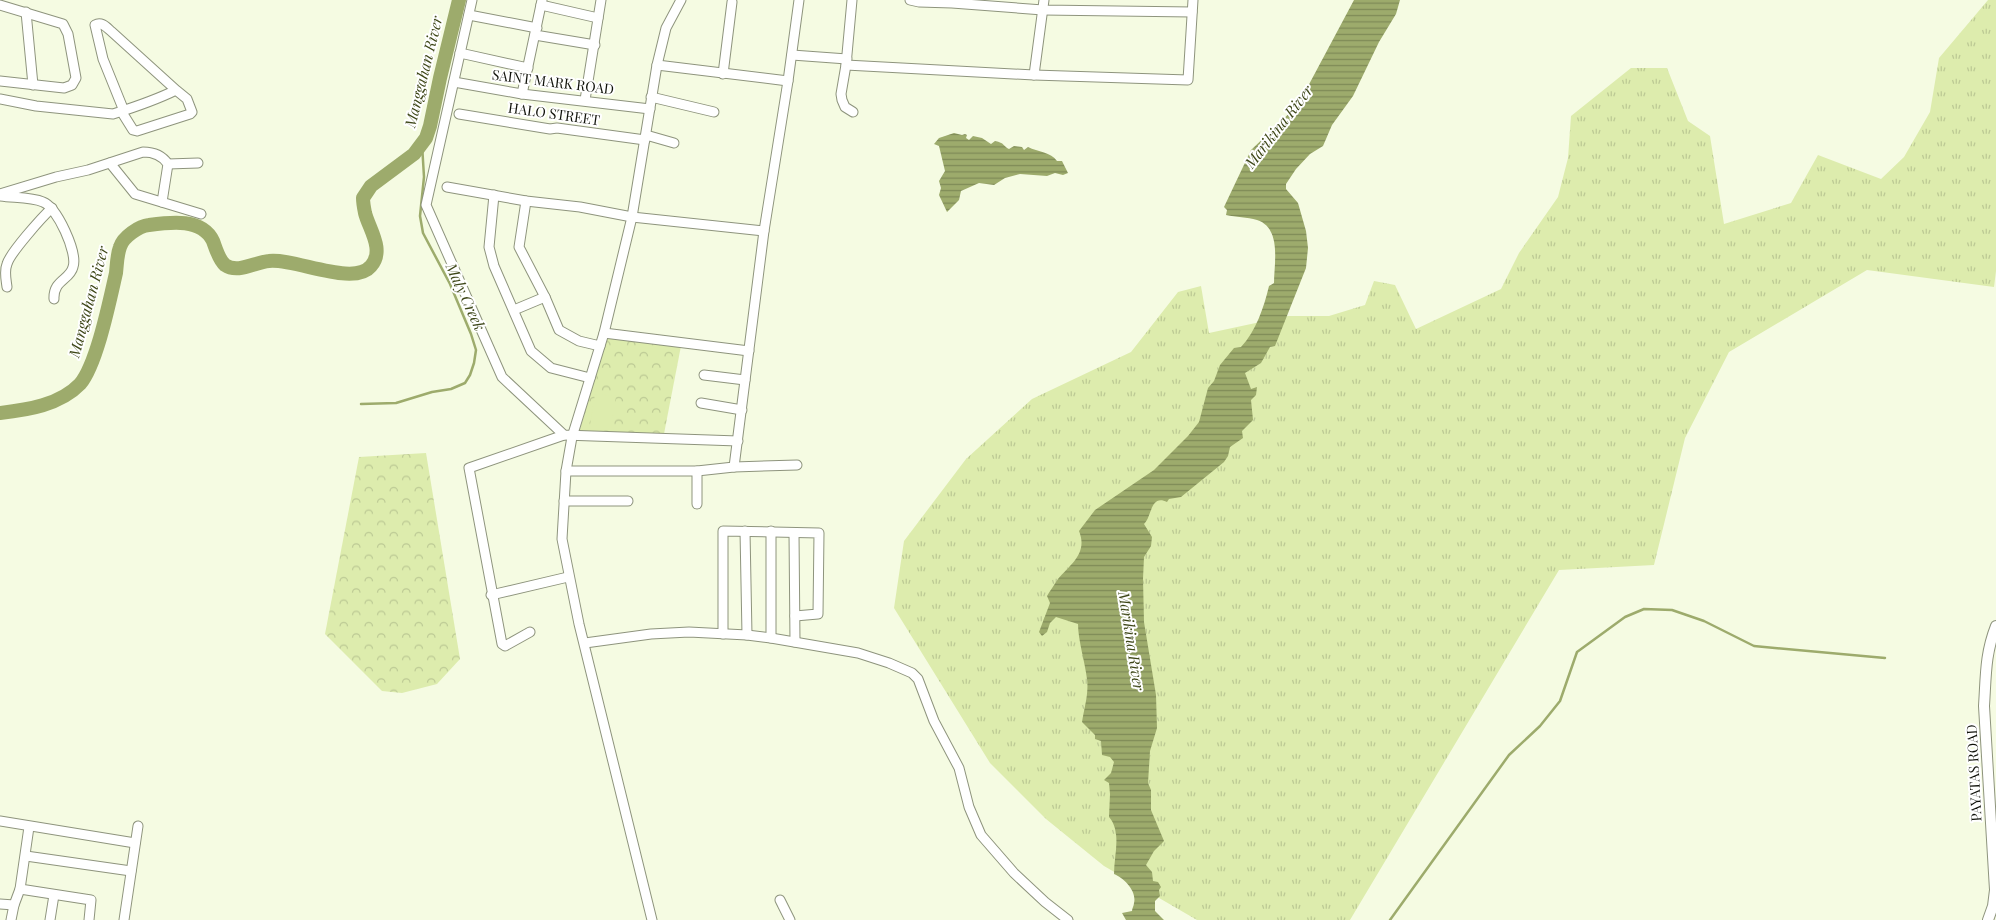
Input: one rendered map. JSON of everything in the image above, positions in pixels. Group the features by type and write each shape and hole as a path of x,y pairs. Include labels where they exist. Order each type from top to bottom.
{"main road":[{"name":"PAYATAS ROAD","path":"1988,920 1994,906 1995,890 1985,683 1987,652 1996,626"}],"street":[{"path":"472,0 426,204 502,377 568,436"},
{"path":"585,100 601,0"},
{"path":"652,920 568,577 562,540 568,436 590,378 604,333 632,217 657,65 666,28 681,0"},
{"path":"734,467 764,231 792,55 796,0"},
{"path":"852,0 842,100 846,107 853,112"},
{"path":"1034,75 1044,0"},
{"path":"792,55 846,62 1034,75 1188,80 1193,0"},
{"path":"916,1 1043,10 1192,12"},
{"path":"724,74 732,2"},
{"path":"522,94 542,3 598,18"},
{"path":"0,5 60,22 65,26 76,78 72,85 64,88 0,81"},
{"path":"26,12 33,85"},
{"path":"468,15 594,45"},
{"path":"95,24 102,24 112,32 176,90 190,105 192,112 190,114 138,131 133,130 123,114 124,111 103,60 95,24"},
{"path":"460,53 528,68"},
{"path":"657,65 788,81"},
{"name":"SAINT MARK ROAD","path":"454,82 522,94 650,108"},
{"path":"0,99 36,106 113,114 176,90"},
{"path":"651,98 714,112"},
{"name":"HALO STREET","path":"460,114 550,129 557,128 646,138 674,143"},
{"path":"0,195 142,152 162,157 168,164 162,202"},
{"path":"110,163 136,194 202,214"},
{"path":"168,164 198,163"},
{"path":"447,187 526,201 580,207 632,217 764,231"},
{"path":"0,195 44,202 52,208 63,226 73,255 74,265 71,271 58,284 54,292 54,299"},
{"path":"494,195 489,247 494,266 531,351 551,368 590,378"},
{"path":"526,201 519,247 559,330 579,341 600,346"},
{"path":"7,287 5,271 7,262 40,219 52,208"},
{"path":"514,310 544,297"},
{"path":"604,333 749,351"},
{"path":"704,375 745,380"},
{"path":"700,402 742,410"},
{"path":"530,632 503,646 469,468 568,436 738,441"},
{"path":"566,471 696,470 797,464"},
{"path":"696,470 696,504"},
{"path":"564,501 628,501"},
{"path":"723,634 723,531 819,533 818,614 795,616"},
{"path":"745,531 748,635"},
{"path":"771,531 772,638"},
{"path":"794,533 795,642"},
{"path":"492,595 568,577"},
{"path":"584,642 651,634 689,632 748,635 858,653 912,673 918,679 934,721 962,774 969,806 981,835 1014,873 1045,902 1068,920"},
{"path":"0,821 135,843"},
{"path":"124,920 138,826"},
{"path":"11,920 20,889 29,827"},
{"path":"26,856 131,871"},
{"path":"20,889 91,900 89,920"},
{"path":"50,920 54,894"},
{"path":"780,900 790,920"},
{"path":"0,904 14,905"}],"green space":[{"path":"1988,0 1996,0 1996,271 1994,287 1867,270 1729,352 1685,438 1654,565 1559,570 1350,920 1197,920 1104,866 1046,819 990,763 894,608 904,541 966,459 1032,399 1131,352 1178,292 1201,286 1209,333 1288,316 1329,316 1365,305 1374,281 1395,285 1416,329 1501,289 1519,253 1558,197 1568,158 1571,116 1631,68 1667,68 1688,121 1710,136 1724,224 1791,203 1818,155 1881,179 1904,157 1930,112 1939,58"},
{"path":"607,336 681,346 663,439 577,439"},
{"path":"595,394 616,396 611,428 590,425"},
{"path":"426,453 460,659 437,684 402,693 382,691 325,634 359,457"}],"water":[{"name":"Marikina River","path":"1354,0 1400,0 1396,14 1379,42 1353,96 1332,125 1323,146 1310,154 1296,169 1286,184 1286,189 1298,203 1306,231 1308,248 1306,268 1275,346 1270,347 1261,363 1245,373 1251,389 1257,387 1256,395 1251,400 1253,420 1242,431 1243,438 1230,447 1224,462 1181,497 1169,499 1167,502 1157,501 1144,524 1152,537 1151,546 1144,557 1144,622 1156,695 1157,728 1150,751 1148,783 1151,790 1151,810 1164,841 1154,851 1146,865 1152,872 1153,881 1158,882 1161,887 1159,890 1160,896 1155,901 1155,911 1164,920 1126,920 1122,913 1132,911 1134,894 1122,879 1114,874 1116,837 1113,823 1109,817 1109,783 1104,780 1111,773 1114,762 1110,757 1102,755 1101,741 1095,739 1095,735 1082,722 1087,684 1078,624 1056,617 1050,623 1047,632 1042,636 1039,632 1050,603 1047,596 1058,579 1077,558 1081,546 1079,531 1095,510 1154,470 1188,436 1199,422 1208,388 1214,381 1220,365 1234,348 1241,347 1255,326 1269,286 1274,283 1275,247 1273,238 1265,224 1253,219 1226,215 1227,210 1224,207 1251,150 1298,105"},
{"path":"954,133 965,134 969,140 973,136 982,138 991,144 995,141 1009,149 1014,146 1022,147 1024,150 1028,147 1044,152 1057,161 1062,161 1068,173 1063,175 1055,173 1047,176 1020,174 1005,178 994,185 979,183 961,191 959,200 947,212 939,195 941,188 939,181 945,171 939,146 934,144 939,138"}],"waterway":[{"name":"Manggahan River","path":"0,413 32,408 53,402 80,384 92,362 102,331 116,273 120,247 128,236 141,227 167,223 185,223 201,228 213,241 223,263 235,268 269,261 280,261 338,273 352,274 363,272 371,266 377,253 375,240 365,213 363,198 371,186 414,154 426,138 459,0"},
{"name":"Maly Creek","path":"361,404 396,403 432,392 451,389 465,383 474,363 476,350 471,334 450,284 423,233 420,216 424,177 422,144"},
{"path":"1390,920 1509,755 1540,726 1560,701 1577,652 1625,617 1644,609 1672,610 1704,621 1754,646 1885,658"}]}
